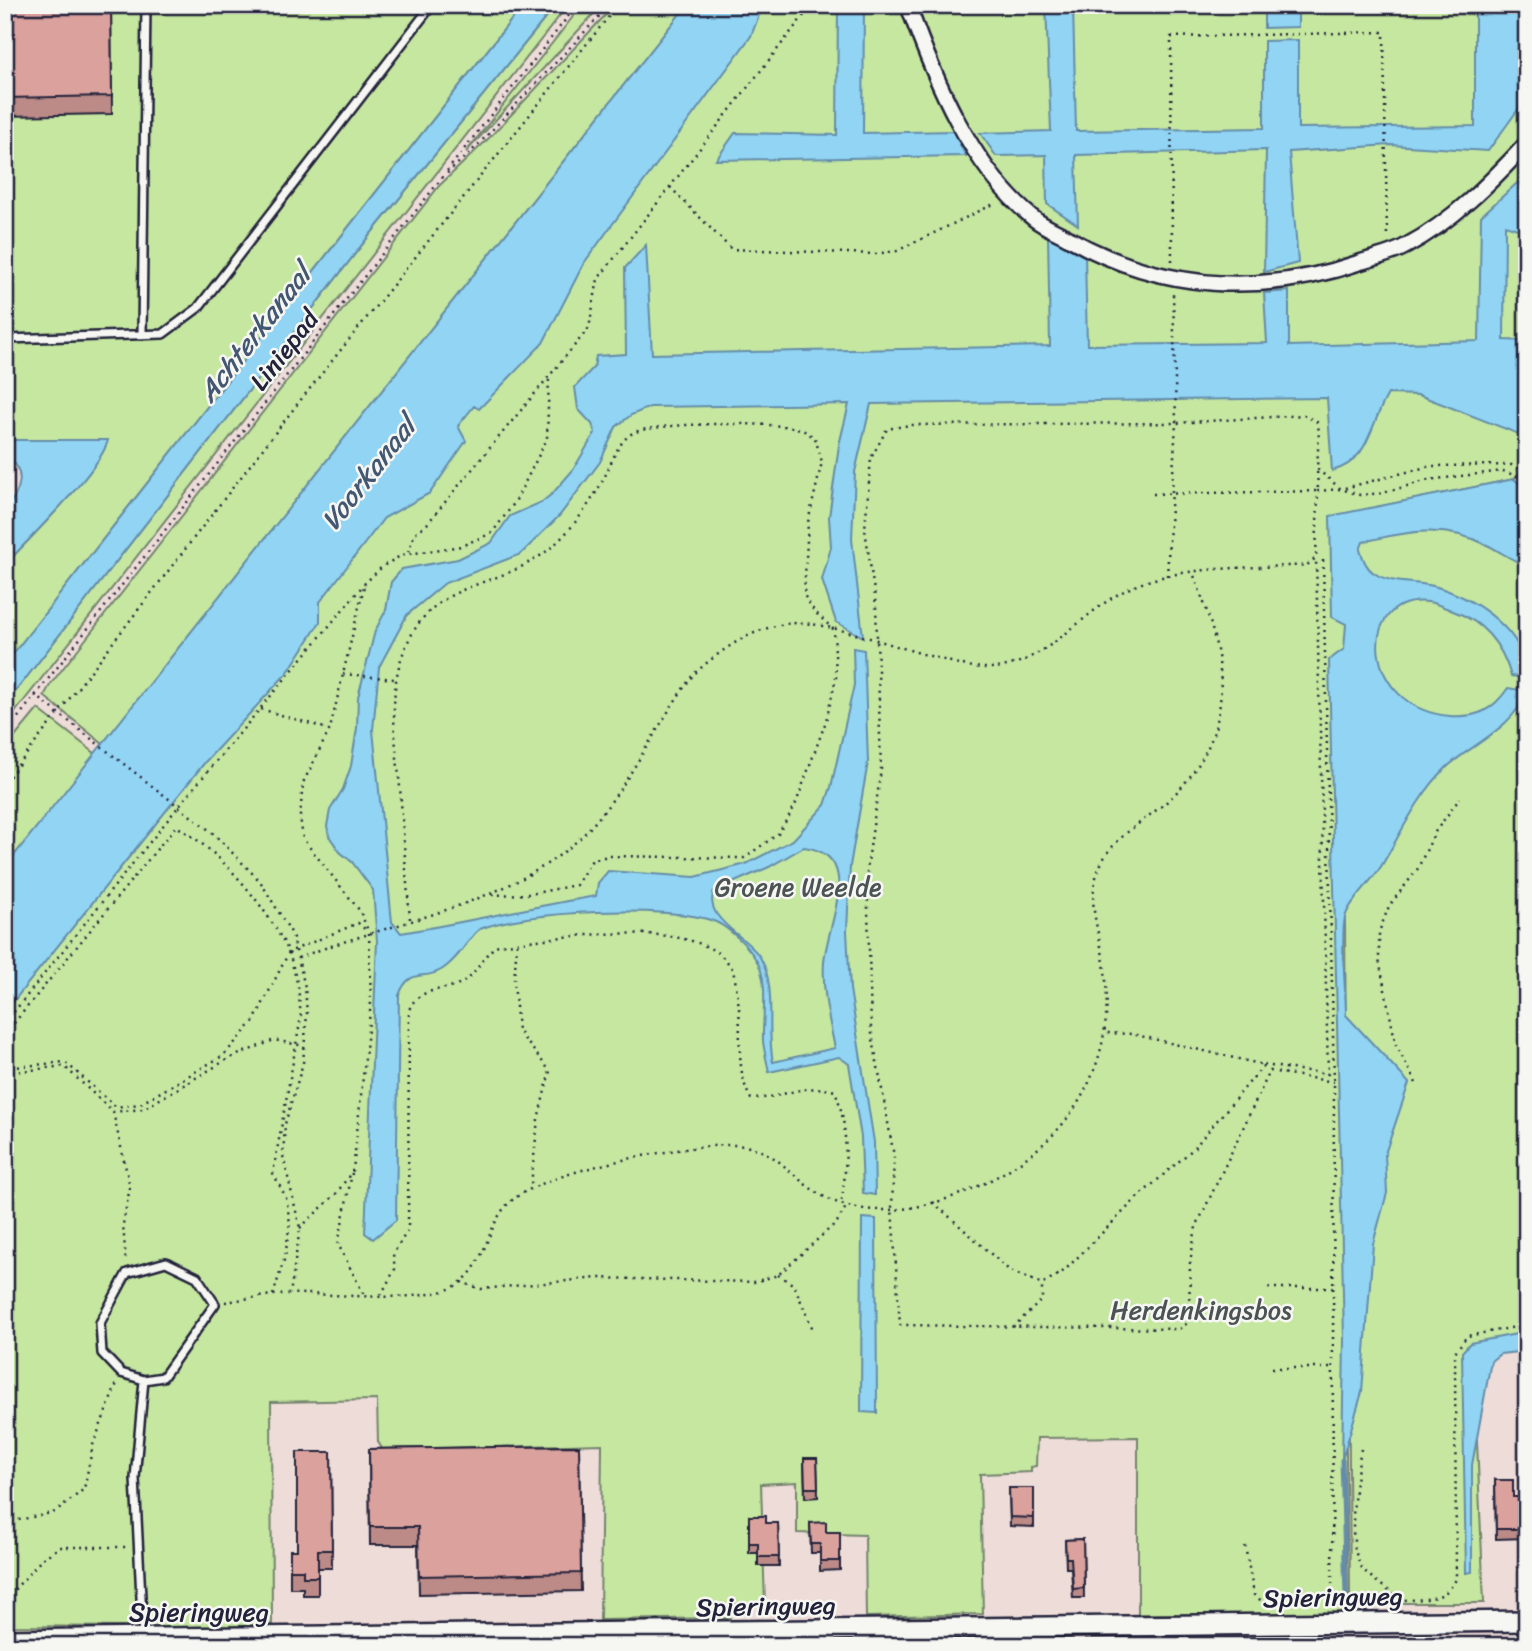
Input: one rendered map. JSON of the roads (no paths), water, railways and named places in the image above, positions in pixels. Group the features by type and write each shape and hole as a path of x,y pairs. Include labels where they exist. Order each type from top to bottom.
{"street":[{"path":"908,5 928,61 960,125 1011,195 1034,219 1095,253 1172,279 1229,285 1317,277 1405,247 1456,213 1527,143"},
{"name":"Spieringweg","path":"5,1640 88,1642 143,1638 254,1642 940,1638 1331,1623 1527,1621"}],"lane":[{"path":"142,335 146,5"},
{"path":"5,339 163,334 198,308 432,5"},
{"path":"166,1262 198,1277 215,1304 163,1377 144,1380 121,1373 102,1353 100,1323 127,1273 166,1262"},
{"path":"143,1638 135,1478 144,1380"}],"water":[{"path":"523,5 556,5 365,241 5,705 5,664"},
{"name":"Voorkanaal","path":"687,5 763,5 751,36 584,263 543,343 479,409 474,406 458,426 466,441 430,493 384,518 320,602 320,622 288,672 206,761 5,1012 5,867"},
{"path":"838,5 864,5 863,133 953,131 966,156 716,160 735,133 837,135"},
{"path":"1046,5 1073,5 1076,131 1264,128 1264,41 1298,40 1298,128 1475,126 1475,5 1527,5 1527,105 1522,104 1488,151 1390,145 1289,152 1298,263 1264,272 1266,150 1076,155 1078,225 1047,204 1046,155 996,156 980,133 1051,131"},
{"path":"1264,5 1298,5 1298,27 1264,28"},
{"path":"1527,174 1527,232 1505,225 1504,340 1527,341 1527,441 1519,434 1419,395 1388,394 1361,451 1345,466 1332,471 1327,398 871,404 855,472 852,539 863,637 836,622 822,580 831,547 829,517 839,445 849,404 650,407 631,415 616,427 600,462 560,515 521,554 445,583 407,615 379,667 373,730 392,922 401,933 596,896 598,883 608,871 695,877 746,864 793,840 825,805 854,685 853,648 864,650 868,762 850,866 847,931 850,989 874,1142 875,1195 863,1193 861,1137 849,1064 839,1057 769,1072 763,1041 764,987 760,967 737,937 716,922 695,916 633,912 562,914 501,923 480,929 448,965 434,973 412,978 403,986 399,995 396,1220 373,1239 365,1233 377,941 373,890 352,862 340,852 329,836 327,826 330,810 343,789 351,766 357,728 358,697 375,631 386,610 391,582 402,569 458,559 491,543 510,516 542,502 573,470 595,433 592,424 578,409 575,387 594,367 596,356 626,354 625,268 646,245 652,354 1050,346 1048,235 1085,255 1087,345 1267,343 1264,293 1289,291 1289,346 1479,341 1481,216","holes":["804,847 822,853 833,863 838,877 838,893 824,962 826,1005 835,1048 773,1062 766,970 755,951 729,928 715,911 712,901 714,891 769,867"]},
{"path":"5,440 108,440 103,453 78,486 5,565 5,510 15,496 20,481 17,467 5,454"},
{"path":"1514,479 1527,489 1527,565 1471,538 1441,532 1380,538 1363,542 1360,550 1365,563 1381,577 1437,587 1483,609 1509,632 1525,661 1527,678 1511,676 1503,654 1491,636 1474,621 1428,602 1404,604 1388,615 1380,633 1379,653 1385,675 1399,694 1421,709 1450,716 1469,716 1484,711 1497,702 1508,688 1527,691 1512,716 1503,725 1447,767 1427,789 1382,865 1345,918 1343,951 1346,1015 1409,1083 1385,1154 1387,1193 1373,1244 1362,1392 1342,1460 1344,1340 1329,660 1344,649 1346,624 1332,617 1330,516"},
{"path":"862,1218 876,1219 877,1413 861,1412"},
{"path":"1527,1332 1527,1351 1500,1354 1491,1361 1472,1465 1472,1572 1466,1573 1462,1352 1470,1343"}],"waterway":[{"path":"1342,1460 1346,1597"}],"water label":[{"name":"Achterkanaal","path":"254,333"}],"park label":[{"name":"Groene Weelde","path":"798,887"},
{"name":"Herdenkingsbos","path":"1201,1310"}]}
